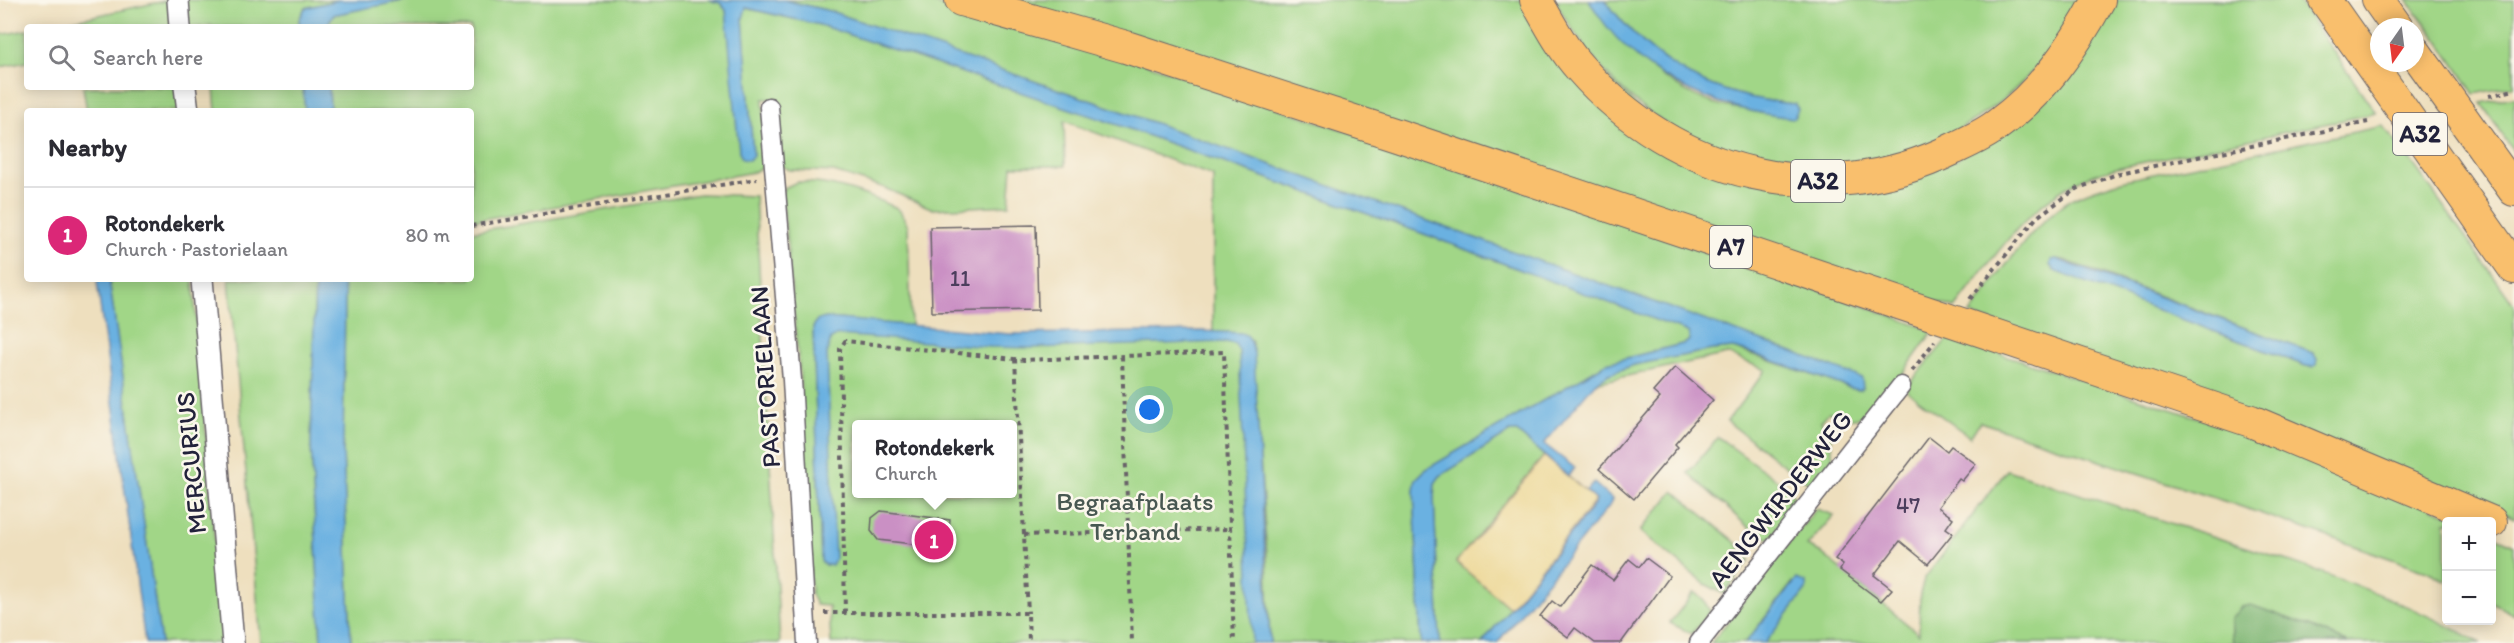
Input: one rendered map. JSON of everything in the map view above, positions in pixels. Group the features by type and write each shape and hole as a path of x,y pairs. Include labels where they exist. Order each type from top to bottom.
{"highway":[{"name":"A7","path":"961,0 1126,47 1388,132 2251,421 2479,517"},
{"name":"A32","path":"1536,0 1553,31 1579,68 1607,96 1646,127 1680,148 1715,164 1757,176 1804,181 1847,180 1888,174 1930,161 1996,126 2029,98 2057,67 2080,34 2099,0"},
{"name":"A32","path":"2325,0 2514,268"},
{"path":"2378,0 2391,18"},
{"name":"A32","path":"2424,65 2514,190"},
{"name":"A7","path":"2496,524 2514,532"}],"street":[{"path":"178,0 180,24"},
{"path":"186,90 188,108"},
{"name":"PASTORIELAAN","path":"769,107 792,380 807,643"},
{"name":"MERCURIUS","path":"202,282 233,643"},
{"name":"AENGWIRDERWEG","path":"1699,643 1901,386"}],"path":[{"path":"2488,96 2514,90"},
{"path":"1970,299 2037,217 2076,189 2120,173 2368,122"},
{"path":"474,226 775,177"},
{"path":"1901,386 1938,338"},
{"path":"1028,613 845,613 840,349 845,341 1015,359 1224,352 1234,643"},
{"path":"1122,356 1132,643"},
{"path":"1015,359 1029,643"},
{"path":"1024,535 1230,529"}],"green space":[{"path":"169,0 339,0 305,8 299,20 300,24 57,24"},
{"path":"406,0 709,0 720,3 726,10 753,155 743,18 745,8 820,25 1118,125 1424,234 1688,332 1690,339 1686,343 1607,363 1425,470 1416,479 1414,490 1421,643 1270,643 1267,555 1252,342 1240,333 1213,332 1213,176 1064,121 1065,166 1012,166 1009,205 933,209 882,187 834,172 790,170 779,165 775,99 763,99 767,161 754,172 474,220 474,108 330,108 329,90 474,90 474,24 328,24 333,15"},
{"path":"784,0 922,0 1150,65 1828,293 1933,331 1901,376 1866,417 1844,419 1829,412 1821,422 1830,432 1833,460 1813,485 1796,475 1727,421 1766,370 1727,354 1595,383 1609,374 1634,365 1733,348 1850,388 1859,390 1863,388 1790,351 1124,112 830,11"},
{"path":"1010,0 1528,0 1701,169 1957,160 2109,0 2298,0 2376,113 2121,167 2081,179 2052,197 2021,225 1955,308"},
{"path":"1555,0 1589,0 1600,17 1632,52 1672,83 1714,103 1749,109 1795,104 1738,94 1688,74 1665,60 1644,43 1605,0 2081,0 2050,51 2010,94 1962,127 1910,150 1853,164 1795,165 1738,155 1682,133 1662,121 1625,92 1609,76 1580,40"},
{"path":"2407,0 2514,0 2514,86 2474,94 2424,22 2424,18 2421,18"},
{"path":"24,31 24,63 0,67 0,35"},
{"path":"84,90 177,90 180,108 86,108"},
{"path":"214,90 303,90 305,108 216,108"},
{"path":"2514,97 2514,152 2481,103"},
{"path":"2383,126 2414,165 2514,305 2514,518 2486,504 1970,314 2016,252 2058,209 2085,193 2125,180","holes":["2056,259 2064,260 2313,353 2306,366 2054,271 2050,265"]},
{"name":"Begraafplaats Terband","path":"797,182 810,182 847,189 895,207 900,211 908,226 911,326 827,318 817,320 813,328 821,560 825,565 828,565 820,329 913,333 1000,344 1064,344 1234,337 1245,344 1247,355 1263,539 1266,643 831,643 829,606 816,605 811,594 800,377 782,193 784,188"},
{"path":"700,194 755,196 780,643 351,643 343,451 345,295 343,282 474,282 474,232"},
{"path":"109,282 193,282 223,643 161,643"},
{"path":"229,282 315,282 311,444 321,643 261,643"},
{"path":"1949,337 2245,433 2454,517 2442,517 2442,579 2427,571 2239,506 1980,422 1970,437 1907,391 1909,384"},
{"path":"1510,432 1517,432 1544,456 1456,562 1510,608 1482,643 1440,643 1435,483 1440,476"},
{"path":"1718,437 1786,487 1798,502 1770,539 1755,533 1688,473"},
{"path":"2007,470 2332,576 2442,623 2442,625 2447,625 2481,643 2348,643 2307,625 2231,619 2233,643 1765,643 1806,590 1793,582 1745,643 1711,643 1816,509 1834,515 1807,546 1820,552 1919,634 1920,594 1924,579"},
{"path":"1674,491 1735,542 1750,560 1724,594 1705,584 1640,531"},
{"path":"2496,536 2514,545 2514,615 2496,605"},
{"path":"1694,592 1704,601 1710,611 1692,634 1670,623"},
{"path":"2251,605 2307,625 2348,643 2233,643 2231,619 2241,607"}],"sand":[{"path":"1544,456 1596,500 1510,608 1456,562"}],"water":[{"path":"339,0 406,0 333,15 328,24 300,24 299,20 305,8"},
{"path":"709,0 784,0 830,11 1124,112 1790,351 1862,378 1863,388 1859,390 1850,388 1733,348 1634,365 1609,374 1595,383 1544,444 1575,468 1568,476 1517,432 1510,432 1440,476 1435,483 1440,643 1421,643 1414,490 1416,479 1425,470 1607,363 1686,343 1690,339 1688,332 1424,234 1118,125 820,25 746,8 743,18 753,155 749,160 742,159 739,151 726,10 720,3"},
{"path":"1589,0 1605,0 1644,43 1665,60 1688,74 1738,94 1795,104 1798,109 1794,118 1734,107 1677,84 1651,68 1627,49"},
{"path":"303,90 329,90 330,108 305,108"},
{"path":"2056,259 2313,353 2317,359 2316,365 2306,366 2054,271 2050,265 2051,260"},
{"path":"97,282 109,282 161,643 145,643"},
{"path":"315,282 343,282 345,295 343,451 351,643 321,643 311,444"},
{"path":"827,318 1010,334 1202,331 1241,333 1248,336 1254,353 1270,643 1252,643 1239,351 1235,344 1226,342 1031,348 838,335 831,339 827,352 835,559 832,565 825,565 821,561 813,328 817,320"},
{"path":"1594,483 1612,499 1610,505 1497,643 1482,643 1595,504 1596,500 1586,491"},
{"path":"1797,579 1806,583 1806,590 1765,643 1745,643"}],"building":[{"path":"1036,225 1038,310 932,312 930,227"},
{"path":"1675,367 1713,400 1675,444 1678,447 1634,499 1599,469 1660,398 1653,392"},
{"path":"1929,437 1947,451 1951,446 1976,464 1962,481 1959,479 1938,507 1953,518 1946,528 1953,533 1928,564 1900,541 1874,575 1892,589 1881,601 1840,570 1843,565 1835,559"},
{"path":"881,511 950,520 947,548 878,540 871,531 872,518"},
{"path":"1646,558 1670,576 1621,643 1595,643 1575,628 1568,637 1540,616 1552,601 1560,607 1592,565 1613,580 1629,559 1639,567"}],"place":[{"name":"Rotondekerk","path":"934,540"}]}
